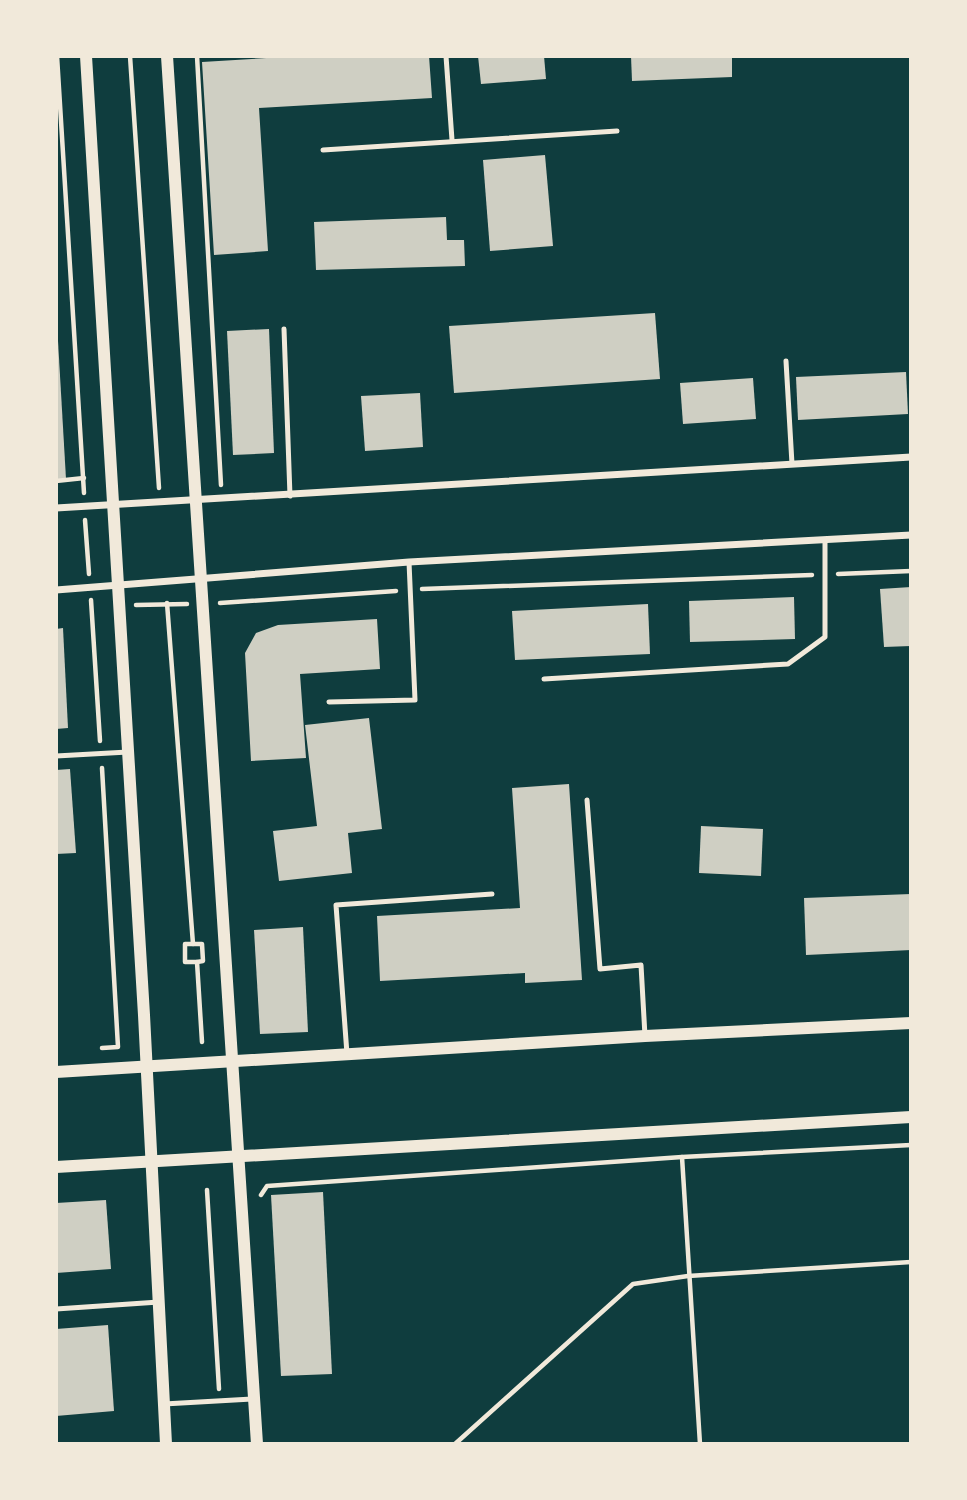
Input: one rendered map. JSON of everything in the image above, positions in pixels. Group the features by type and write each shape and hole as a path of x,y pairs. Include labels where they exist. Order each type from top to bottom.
{"street":[{"path":"86,56 153,1162 166,1444"},
{"path":"167,56 257,1444"},
{"path":"56,508 911,457"},
{"path":"56,590 409,562 911,535"},
{"path":"56,1072 645,1036 911,1023"},
{"path":"56,1167 911,1117"}],"lane":[{"path":"446,56 452,140"},
{"path":"323,150 617,131"},
{"path":"284,329 290,496"},
{"path":"786,361 792,464"},
{"path":"544,679 788,664 825,637 825,540"},
{"path":"329,702 415,700 409,562"},
{"path":"56,756 128,752"},
{"path":"587,800 600,969 641,965 645,1036"},
{"path":"347,1054 337,905 492,894"},
{"path":"56,1309 159,1302"},
{"path":"164,1404 254,1399"}],"path":[{"path":"57,56 118,1047 93,1048"},
{"path":"130,56 160,502"},
{"path":"197,56 221,499"},
{"path":"56,481 84,478"},
{"path":"92,608 167,603 202,605 410,590 911,571"},
{"path":"166,582 193,944"},
{"path":"185,944 193,944 202,944 203,961 186,962 185,944"},
{"path":"197,962 202,1042"},
{"path":"260,1196 267,1185 681,1157 911,1145"},
{"path":"681,1157 700,1444"},
{"path":"207,1190 220,1401"},
{"path":"455,1444 633,1284 688,1276 911,1262"}],"building":[{"path":"299,56 429,56 432,98 259,108 268,251 214,255 202,62"},
{"path":"478,56 544,56 546,79 481,84"},
{"path":"631,56 732,56 732,77 632,81"},
{"path":"545,155 553,246 490,251 483,160"},
{"path":"446,217 447,240 464,240 465,266 316,270 314,222"},
{"path":"655,313 660,379 454,393 449,326"},
{"path":"269,329 274,453 233,455 227,331"},
{"path":"56,341 66,479 56,480"},
{"path":"906,372 908,414 798,420 796,377"},
{"path":"753,378 756,419 683,424 680,383"},
{"path":"420,393 423,447 365,451 361,396"},
{"path":"911,587 911,646 884,647 880,589"},
{"path":"794,597 795,639 690,642 689,601"},
{"path":"648,604 650,654 515,660 512,611"},
{"path":"377,619 380,669 300,674 306,758 251,761 245,653 256,633 278,625"},
{"path":"63,628 68,728 56,729 56,629"},
{"path":"369,718 382,829 348,833 352,873 279,881 273,831 317,826 305,725"},
{"path":"70,769 76,853 56,854 56,770"},
{"path":"569,784 582,980 525,983 525,973 380,981 377,916 520,908 512,788"},
{"path":"701,826 763,829 761,876 699,873"},
{"path":"911,894 911,950 806,955 804,898"},
{"path":"303,927 308,1032 260,1034 254,930"},
{"path":"323,1192 332,1374 281,1376 271,1195"},
{"path":"106,1200 111,1269 56,1273 56,1203"},
{"path":"108,1325 114,1411 56,1416 56,1329"}]}
